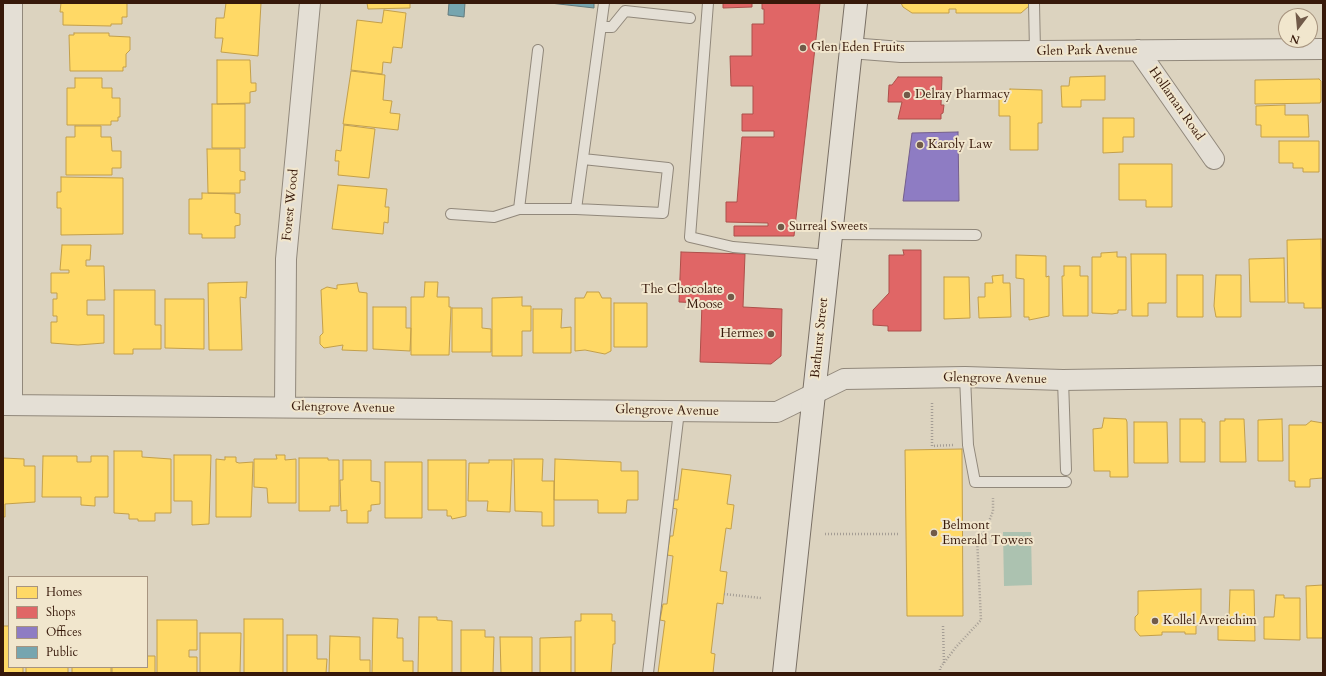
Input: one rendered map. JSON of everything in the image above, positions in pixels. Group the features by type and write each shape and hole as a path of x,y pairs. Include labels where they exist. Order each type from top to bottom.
{"main road":[{"name":"Bathurst Street","path":"784,673 856,3"}],"street":[{"path":"7,405 12,3"},
{"name":"Forest Wood","path":"285,407 286,260 310,3"},
{"name":"Glen Park Avenue","path":"850,48 902,52 1323,49"},
{"name":"Hollaman Road","path":"1138,50 1214,159"},
{"name":"Glengrove Avenue","path":"7,405 777,412 844,379 965,377 1063,380 1323,376"}],"lane":[{"path":"576,209 602,27 604,3"},
{"path":"708,3 690,237 734,247 829,255"},
{"path":"1034,3 1035,51"},
{"path":"602,27 612,27 625,12 690,18"},
{"path":"519,209 538,50"},
{"path":"451,214 494,217 519,209 576,209 663,213 668,168 583,160"},
{"path":"831,234 976,235"},
{"path":"965,377 968,445 975,482 1066,482"},
{"path":"1063,380 1066,470"},
{"path":"648,673 679,411"}],"path":[{"path":"932,403 932,446 968,445"},
{"path":"940,673 940,668 981,620 977,538 985,532 993,511 993,482"},
{"path":"825,534 900,534"},
{"path":"724,594 761,598"},
{"path":"943,626 944,663"}],"shaded area":[{"path":"1003,532 1031,532 1032,585 1004,586"}],"building: Homes":[{"path":"61,3 127,3 127,17 122,17 122,24 111,24 111,26 63,25 63,12 60,12"},
{"path":"226,3 261,3 258,56 221,52 223,38 215,38 216,18 224,18"},
{"path":"367,3 410,3 410,8 368,9"},
{"path":"901,3 1028,3 1029,6 1021,13 956,13 956,9 949,9 949,13 912,13 903,7"},
{"path":"384,10 406,13 402,48 393,47 391,63 383,62 382,74 351,70 357,20 382,23"},
{"path":"74,33 109,33 109,36 130,37 130,50 126,54 126,67 123,67 123,71 70,71 69,35 74,35"},
{"path":"217,60 250,60 251,83 256,83 256,91 250,92 250,103 217,104"},
{"path":"351,71 385,75 383,100 392,101 390,113 400,114 398,130 343,124"},
{"path":"1105,76 1105,100 1081,100 1081,107 1062,107 1061,86 1069,86 1070,77"},
{"path":"75,78 102,78 102,88 112,88 112,98 120,98 120,117 118,117 118,121 111,121 111,125 67,125 67,88 75,88"},
{"path":"1319,79 1321,81 1320,103 1255,104 1255,80"},
{"path":"1010,89 1042,90 1042,123 1038,123 1038,150 1010,150 1010,116 999,116 999,94 1010,94"},
{"path":"212,104 245,104 245,148 212,148"},
{"path":"1285,105 1285,115 1308,115 1309,137 1261,137 1261,125 1256,125 1256,106"},
{"path":"1103,118 1134,118 1134,137 1123,137 1123,152 1103,153"},
{"path":"344,125 375,129 369,178 338,175 339,161 335,161 336,150 341,151"},
{"path":"75,126 101,126 101,137 111,137 112,151 121,151 121,168 112,168 112,175 66,175 66,137 75,137"},
{"path":"1279,141 1319,141 1319,172 1303,172 1303,168 1293,168 1293,163 1279,163"},
{"path":"207,149 240,149 240,171 245,172 245,180 240,180 240,193 208,193"},
{"path":"1119,164 1172,164 1172,207 1146,207 1146,200 1119,200"},
{"path":"61,177 123,178 123,234 61,235 61,208 57,208 57,192 61,192"},
{"path":"338,185 387,189 385,207 389,207 388,223 384,222 383,234 332,229"},
{"path":"202,193 235,194 235,213 240,214 240,225 235,226 235,238 202,238 202,234 189,234 189,199 202,199"},
{"path":"1321,239 1322,308 1304,308 1304,303 1288,303 1287,240"},
{"path":"62,245 91,245 90,260 86,260 86,266 104,266 105,300 87,300 87,315 104,315 104,343 78,345 51,343 51,322 57,322 57,316 53,316 53,299 57,299 57,293 51,293 51,273 69,273 69,270 60,270"},
{"path":"1117,252 1117,257 1126,257 1126,310 1118,310 1118,313 1112,314 1092,313 1092,257 1101,257 1101,253"},
{"path":"1131,254 1166,254 1166,303 1148,303 1148,316 1132,316"},
{"path":"1016,255 1046,256 1046,277 1049,276 1049,316 1029,320 1029,317 1024,317 1024,279 1016,278"},
{"path":"1284,258 1285,302 1250,302 1249,259"},
{"path":"1064,266 1080,266 1080,276 1088,276 1088,316 1063,316 1062,276 1064,276"},
{"path":"1003,275 1003,283 1010,283 1011,317 979,318 978,297 985,297 985,283 993,283 992,276"},
{"path":"1177,275 1203,275 1203,317 1177,317"},
{"path":"1216,275 1241,275 1241,317 1216,317 1214,306"},
{"path":"944,277 969,277 970,318 944,319"},
{"path":"247,282 246,298 240,297 242,350 209,350 208,283"},
{"path":"425,282 438,282 437,297 449,297 449,307 451,307 449,355 411,355 411,297 424,297"},
{"path":"357,283 359,292 367,293 367,351 342,350 343,345 324,348 320,344 320,336 323,333 321,290 327,287 337,289 337,285"},
{"path":"114,290 155,290 155,325 161,325 161,349 133,349 133,354 114,354"},
{"path":"587,292 599,292 602,298 611,298 611,351 605,354 585,350 575,351 575,298 584,298"},
{"path":"522,297 522,306 531,306 531,331 522,331 522,356 492,356 492,298"},
{"path":"165,299 204,299 204,349 165,348"},
{"path":"614,303 647,303 647,347 614,347"},
{"path":"373,307 406,307 406,328 411,328 410,351 373,349"},
{"path":"452,308 482,308 482,328 491,329 491,352 452,352"},
{"path":"533,309 562,309 561,328 571,327 571,353 533,353"},
{"path":"1104,418 1126,419 1128,477 1110,477 1110,471 1094,471 1093,429 1102,428"},
{"path":"1180,419 1202,419 1202,422 1205,422 1205,462 1180,462"},
{"path":"1225,419 1244,419 1246,462 1220,462 1220,421 1225,421"},
{"path":"1282,419 1283,461 1258,461 1258,420"},
{"path":"1311,421 1323,423 1323,478 1310,479 1310,487 1295,487 1295,481 1289,481 1289,425 1306,425"},
{"path":"1134,422 1167,422 1168,463 1134,463"},
{"name":"Belmont Emerald Towers","path":"962,449 963,616 907,616 905,450"},
{"path":"114,451 142,451 142,457 171,459 171,513 155,513 155,521 138,521 138,519 129,519 129,514 114,513"},
{"path":"174,455 211,455 209,524 192,525 192,501 174,501"},
{"path":"276,455 285,455 285,460 296,459 296,503 268,503 267,488 254,487 254,459 277,459"},
{"path":"43,456 77,456 77,462 91,462 91,456 108,456 108,497 95,497 95,506 81,505 81,497 42,497"},
{"path":"225,457 236,457 236,462 239,463 253,462 251,517 216,517 216,459 225,460"},
{"path":"3,458 24,459 24,466 35,466 35,502 5,504 5,517 3,517"},
{"path":"299,458 328,458 328,460 339,460 339,506 330,506 330,511 299,511"},
{"path":"514,459 543,459 542,481 554,481 554,526 542,526 542,512 515,511"},
{"path":"555,459 621,462 621,471 638,471 638,500 627,500 626,513 598,513 598,500 554,500"},
{"path":"343,460 371,460 371,481 380,482 380,504 371,505 371,511 368,511 368,523 347,523 347,510 341,511 340,480 343,480"},
{"path":"428,460 466,460 466,516 452,519 451,516 447,516 447,510 428,510"},
{"path":"489,460 512,460 510,512 487,511 488,501 468,501 469,463 489,463"},
{"path":"385,462 422,462 422,518 385,518"},
{"path":"682,469 731,475 727,504 734,505 731,529 726,528 720,571 727,572 723,604 717,603 711,653 715,654 713,673 658,673 665,621 660,620 663,604 667,604 673,556 667,555 670,536 673,536 677,509 672,508 673,500 678,500"},
{"path":"1323,585 1323,638 1307,638 1306,586"},
{"path":"1201,589 1201,625 1196,625 1196,634 1185,634 1185,632 1162,632 1162,635 1140,636 1135,630 1135,617 1138,614 1138,591"},
{"path":"1230,590 1254,590 1255,641 1218,640 1218,618 1229,618"},
{"path":"1276,595 1284,595 1284,598 1300,598 1300,640 1264,639 1264,617 1274,617"},
{"path":"581,614 612,614 612,621 615,621 615,644 613,644 611,673 575,673 575,621 581,621"},
{"path":"419,617 437,617 437,620 452,621 452,673 418,673"},
{"path":"373,618 398,619 397,638 403,638 403,661 413,661 413,673 372,673"},
{"path":"244,619 283,619 283,673 244,673"},
{"path":"157,620 197,620 197,650 189,650 189,657 197,657 197,673 157,673"},
{"path":"3,626 8,626 8,668 23,668 23,673 3,673"},
{"path":"461,630 485,630 485,637 494,637 493,673 461,673"},
{"path":"200,633 241,633 240,673 200,673"},
{"path":"287,635 317,635 317,659 327,659 326,673 287,673"},
{"path":"330,636 360,637 360,660 370,660 370,673 329,673"},
{"path":"500,637 532,637 532,673 501,673"},
{"path":"571,637 571,673 540,673 540,638"},
{"path":"148,656 155,656 155,673 112,673 112,668 148,668"},
{"path":"26,668 68,668 68,673 26,673"},
{"path":"72,668 111,668 111,673 72,673"}],"building: Shops":[{"path":"723,3 752,3 752,7 723,8"},
{"path":"762,3 820,3 794,236 734,236 734,226 768,226 768,223 726,222 726,202 737,202 742,137 774,137 774,131 742,131 742,114 753,114 753,86 731,86 730,56 752,56 752,24 764,24 764,9 762,9"},
{"path":"898,77 942,77 941,105 944,105 941,119 898,119 902,102 888,102 889,85 892,85"},
{"path":"903,250 921,250 921,331 888,331 888,326 873,325 873,310 889,293 889,255 904,255"},
{"path":"681,252 745,254 743,307 782,309 781,356 771,364 700,362 702,303 679,302"}],"building: Offices":[{"path":"958,132 959,201 903,201 912,133"}],"building: Public":[{"path":"449,3 465,3 464,17 448,15"},
{"path":"550,3 594,3 594,8"}],"place":[{"name":"Glen Eden Fruits","path":"803,48"},
{"name":"Delray Pharmacy","path":"907,95"},
{"name":"Karoly Law","path":"920,145"},
{"name":"Surreal Sweets","path":"781,227"},
{"name":"The Chocolate Moose","path":"731,297"},
{"name":"Hermes","path":"771,334"},
{"name":"Belmont Emerald Towers","path":"934,533"},
{"name":"Kollel Avreichim","path":"1155,621"}]}
